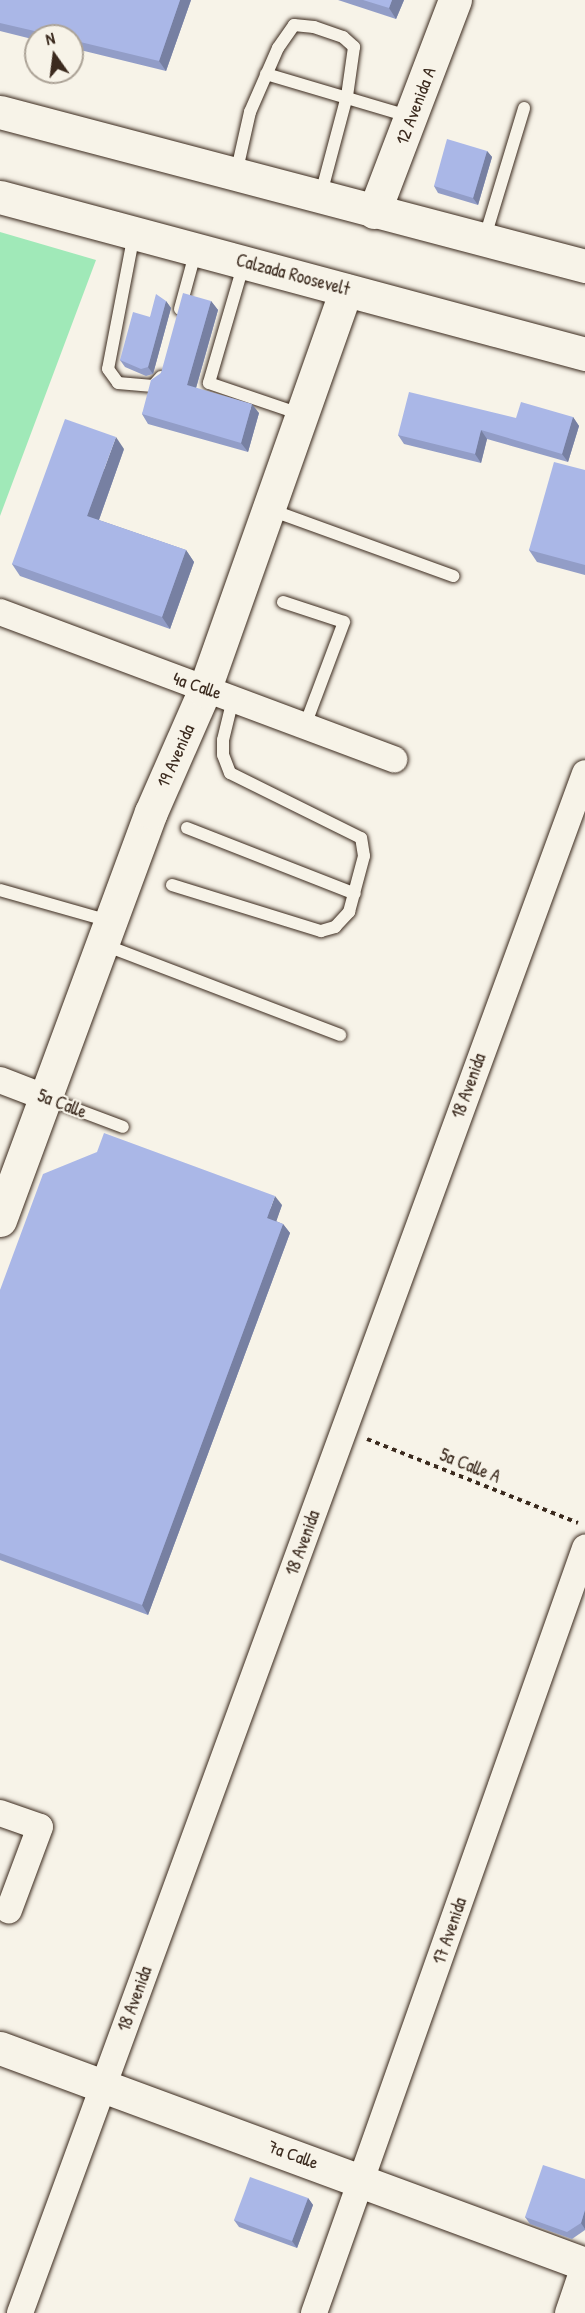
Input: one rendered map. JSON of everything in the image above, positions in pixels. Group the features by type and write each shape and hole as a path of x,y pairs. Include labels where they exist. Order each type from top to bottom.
{"main road":[{"name":"12 Avenida A","path":"375,212 455,0"},
{"path":"0,112 483,241 584,263"},
{"name":"Calzada Roosevelt","path":"0,197 585,354"},
{"name":"19 Avenida","path":"0,1220 151,812 219,695 271,510 346,290"},
{"name":"7a Calle","path":"0,2048 103,2084 585,2264"},
{"path":"571,2313 585,2272"}],"street":[{"name":"4a Calle","path":"0,612 394,759"},
{"name":"18 Avenida","path":"20,2313 577,801 585,772"},
{"name":"5a Calle","path":"0,1080 44,1097"},
{"name":"17 Avenida","path":"314,2313 585,1548"},
{"path":"0,1813 40,1827 9,1910"}],"lane":[{"path":"236,175 250,112 266,74 294,25 314,27 344,37 354,47 347,96 320,197"},
{"path":"266,74 347,96 412,118"},
{"path":"483,241 524,108"},
{"path":"134,233 108,369 118,382 153,386 160,380 166,358"},
{"path":"175,326 196,250"},
{"path":"244,262 209,383 304,416"},
{"path":"271,510 453,576"},
{"path":"283,602 344,622 305,725"},
{"path":"172,885 321,931 343,921 355,894 365,848 354,831 230,773 225,766 219,695"},
{"path":"188,828 355,894"},
{"path":"0,890 106,933 340,1035"},
{"name":"5a Calle","path":"44,1097 123,1127"}],"path":[{"name":"5a Calle A","path":"344,1430 585,1526"}],"green space":[{"path":"0,232 96,260 0,516"}],"building":[{"path":"0,0 180,0 159,61 84,43 84,24 24,24 24,29 0,23"},
{"path":"363,0 392,0 389,8"},
{"path":"447,139 487,151 473,198 434,186"},
{"path":"183,293 211,301 187,385 252,404 241,443 142,414 151,380 161,373"},
{"path":"156,294 166,301 148,367 141,369 120,360 133,312 150,317"},
{"path":"409,392 516,418 521,402 573,417 562,454 481,430 475,454 398,435"},
{"path":"65,419 116,437 87,516 186,550 162,617 12,564"},
{"path":"554,462 585,470 585,565 529,550"},
{"path":"104,1133 275,1196 267,1218 283,1224 142,1605 0,1553 0,1290 43,1174 97,1152"},
{"path":"543,2165 585,2179 585,2210 581,2223 567,2232 525,2217"},
{"path":"250,2177 308,2198 292,2241 234,2220"}]}
